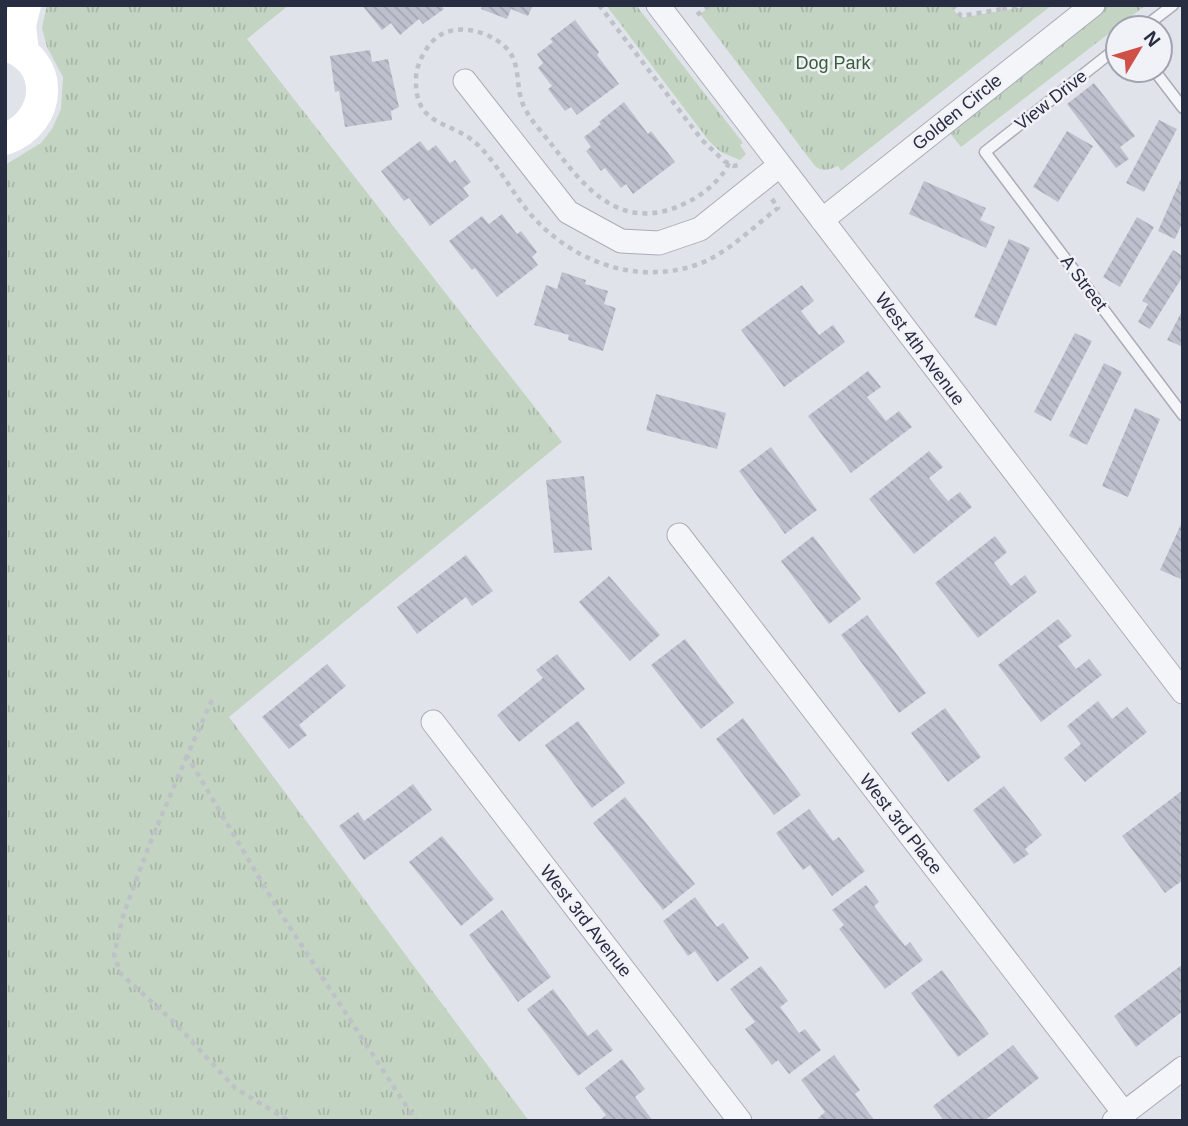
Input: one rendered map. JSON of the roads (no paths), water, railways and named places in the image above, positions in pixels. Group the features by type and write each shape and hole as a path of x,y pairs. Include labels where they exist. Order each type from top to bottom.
{"main road":[{"path":"5,10 8,5"},
{"path":"5,139 18,135 30,125 39,111 43,95 41,79 34,64 14,49 25,5"}],"street":[{"name":"West 4th Avenue","path":"658,5 1183,692"},
{"name":"Golden Circle","path":"822,220 1093,5"},
{"path":"465,81 568,212 621,241 659,243 700,229 780,165"},
{"name":"West 3rd Place","path":"679,535 1119,1117"},
{"name":"West 3rd Avenue","path":"433,722 740,1121"},
{"path":"1119,1117 1183,1068"}],"lane":[{"name":"View Drive","path":"985,152 1104,58"},
{"path":"1165,84 1183,108"},
{"name":"A Street","path":"985,152 1183,415"}],"park label":[{"name":"Dog Park","path":"833,63"}]}
